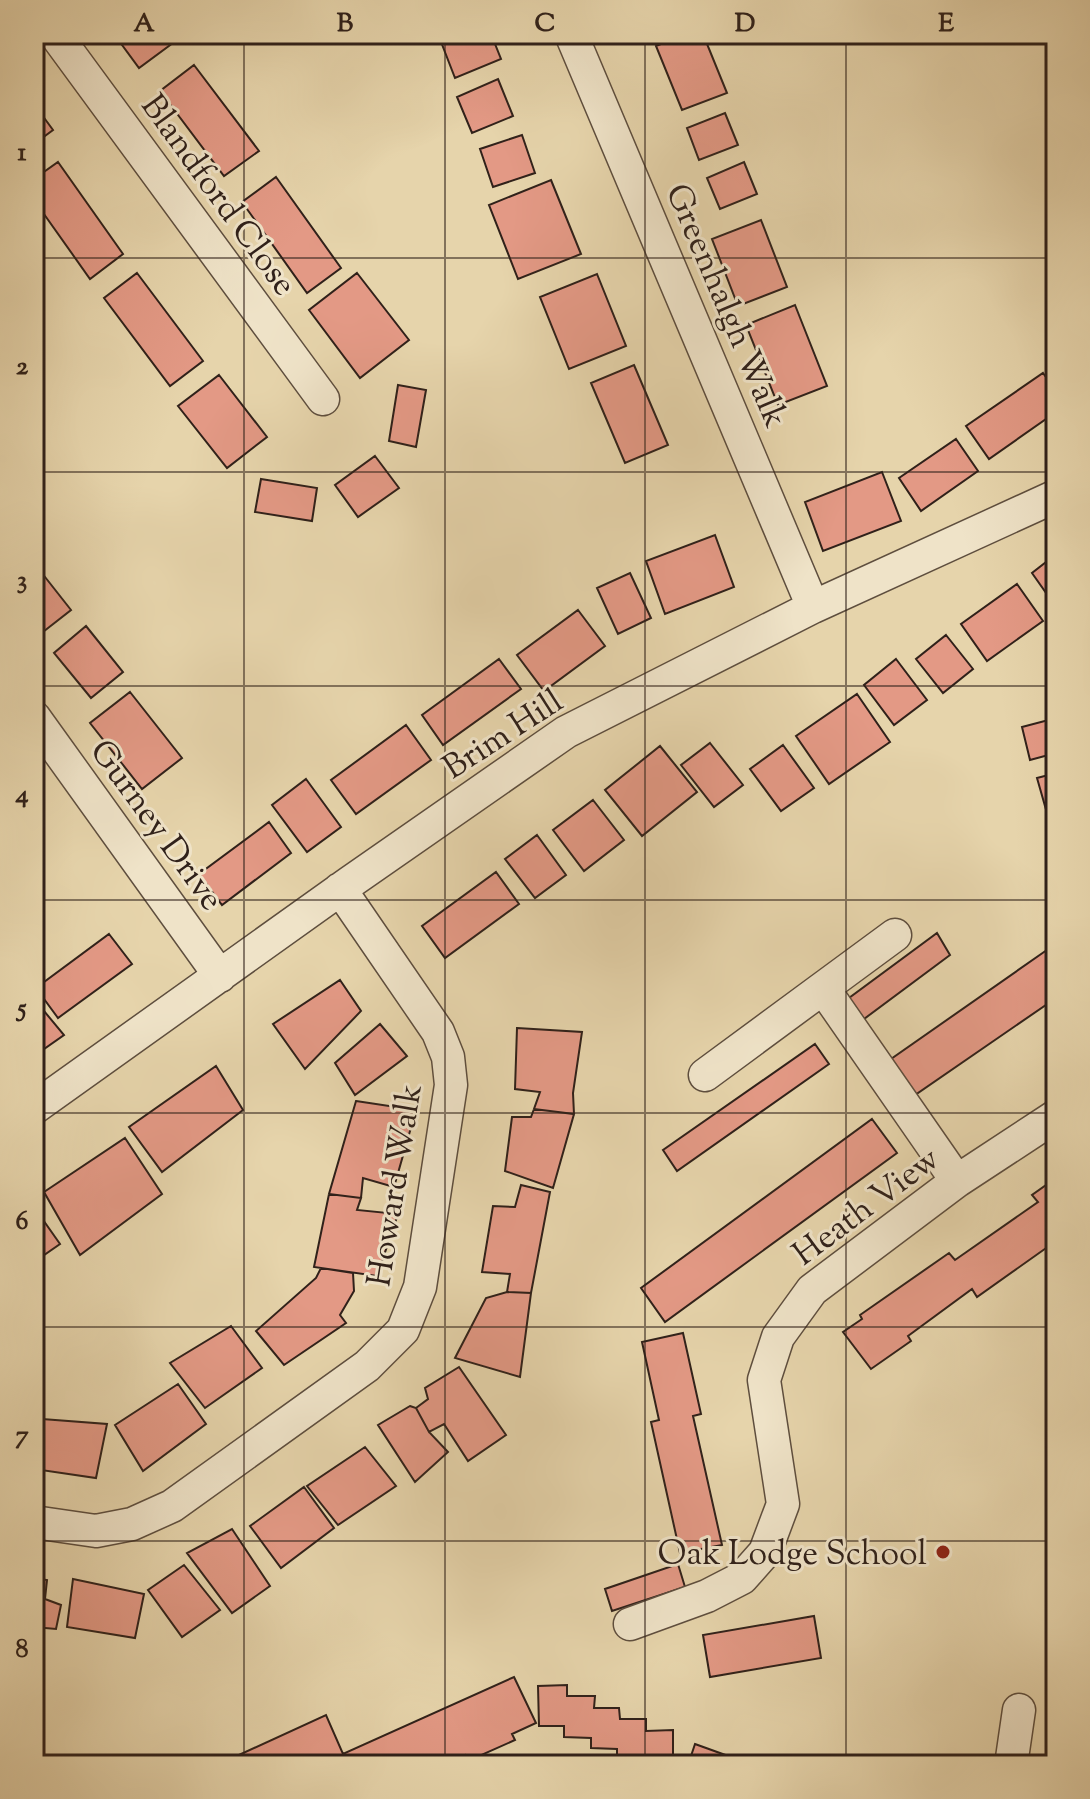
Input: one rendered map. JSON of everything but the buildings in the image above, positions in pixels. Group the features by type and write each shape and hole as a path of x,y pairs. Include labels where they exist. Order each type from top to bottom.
{"street":[{"name":"Blandford Close","path":"55,34 323,399"},
{"name":"Greenhalgh Walk","path":"571,34 813,607"},
{"name":"Brim Hill","path":"34,1108 566,732 813,607 1056,496"},
{"name":"Gurney Drive","path":"34,717 220,976"},
{"name":"Howard Walk","path":"34,1522 96,1531 132,1524 172,1506 367,1366 403,1330 420,1287 451,1085 448,1057 438,1032 340,889"},
{"path":"705,1075 895,935"},
{"path":"823,988 957,1181"},
{"name":"Heath View","path":"630,1624 707,1596 742,1578 765,1552 783,1504 764,1380 778,1337 812,1290 957,1181 1056,1116"},
{"path":"1011,1765 1019,1710"}],"place":[{"name":"Oak Lodge School","path":"943,1552"}]}
